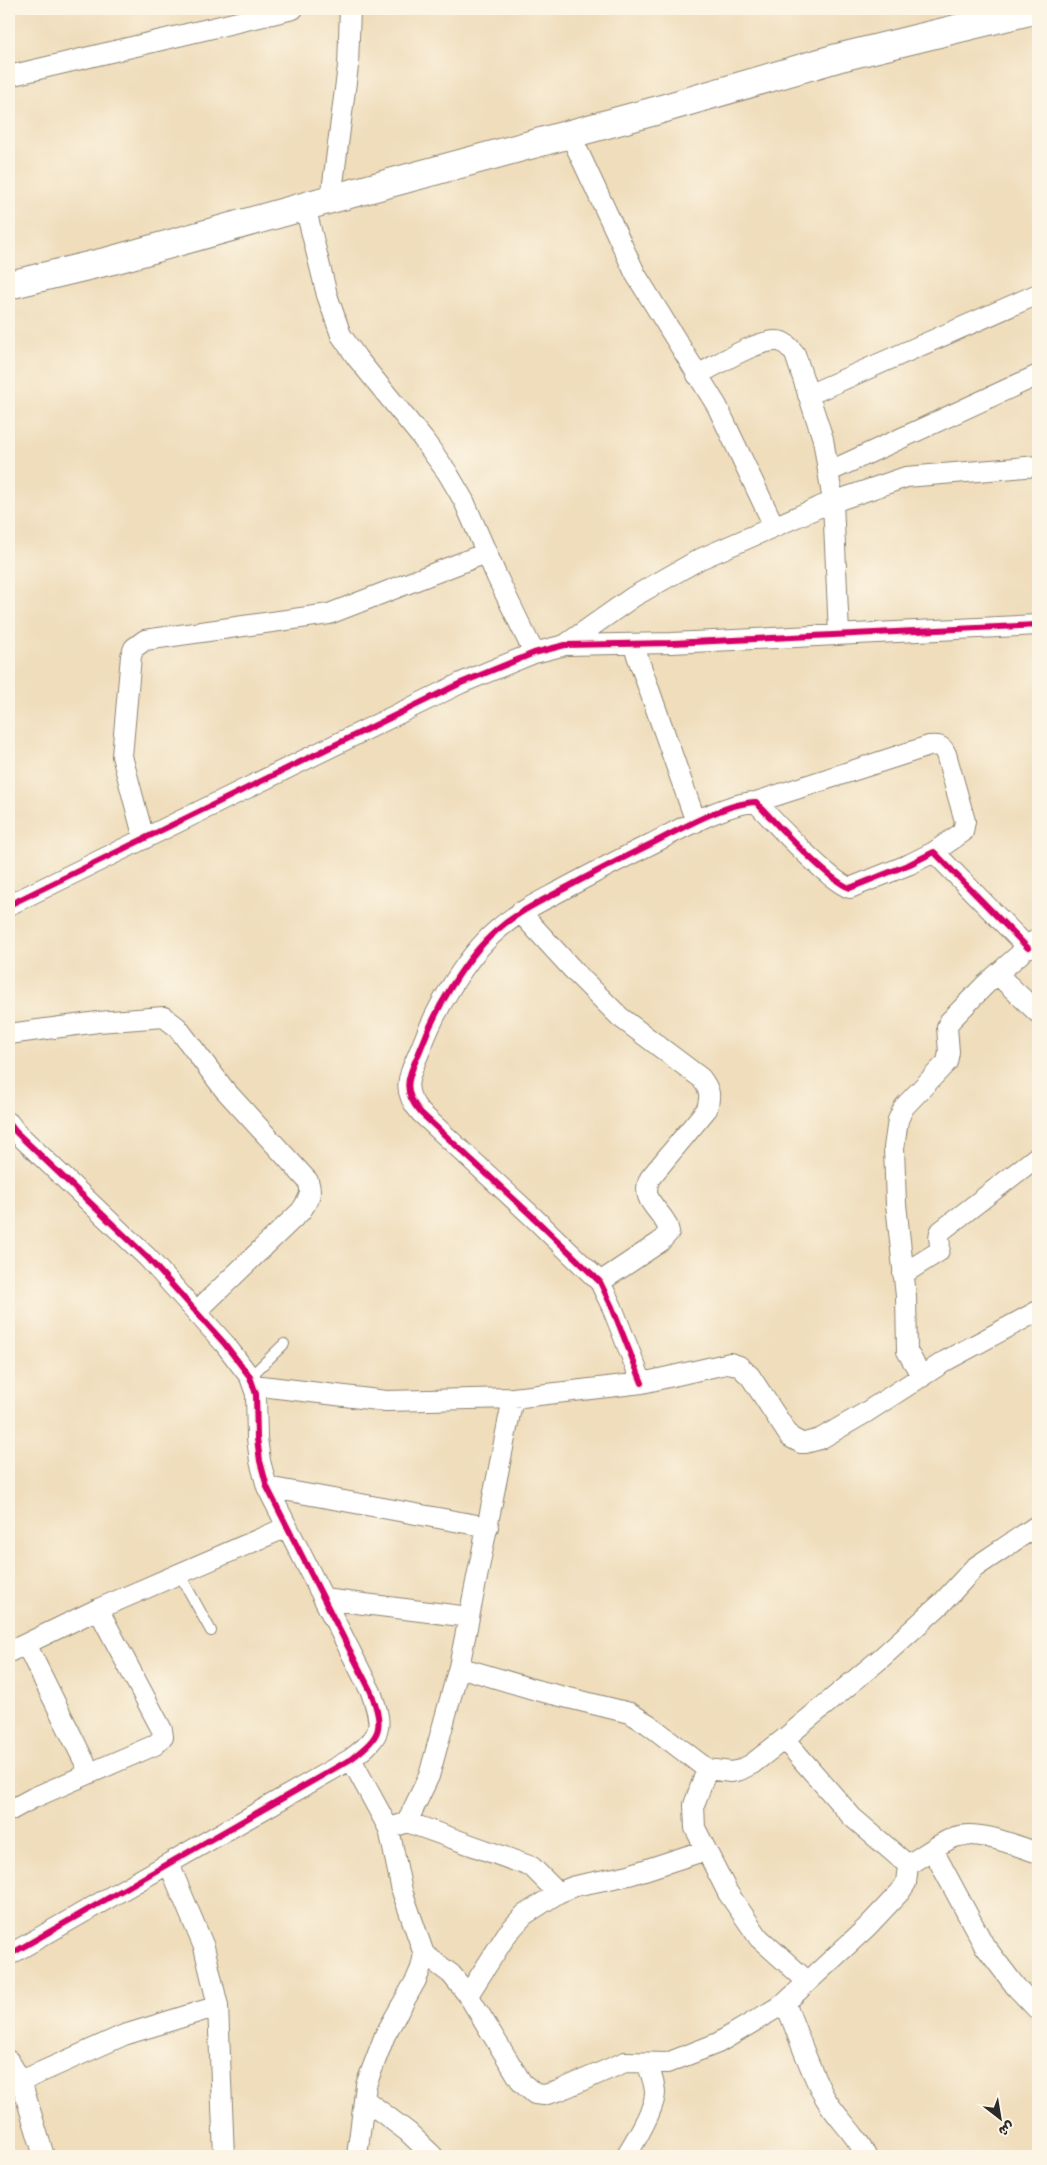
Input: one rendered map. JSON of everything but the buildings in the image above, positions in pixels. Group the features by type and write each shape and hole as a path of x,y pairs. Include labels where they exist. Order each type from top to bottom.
{"main road":[{"path":"9,285 113,260 837,58 1037,16"}],"street":[{"path":"9,76 293,9"},
{"path":"350,9 348,66 318,202 327,295 341,335 357,358 423,439 464,501 486,553 534,653"},
{"path":"570,134 636,275 717,406 774,526"},
{"path":"808,394 1038,294"},
{"path":"697,375 761,343 778,341 789,346 795,354 822,439 833,502 839,634"},
{"path":"828,472 1038,375"},
{"path":"565,645 633,597 691,564 774,526 833,502 906,477 1038,466"},
{"path":"144,839 122,756 131,656 138,643 145,640 192,632 329,614 486,553"},
{"path":"9,905 461,683 534,653 565,645 633,644 1038,625"},
{"path":"633,644 696,822"},
{"path":"642,1383 600,1282 421,1113 412,1103 408,1093 408,1082 428,1027 469,959 495,932 520,912 602,868 696,822 740,804 756,802 929,746 938,746 946,754 965,821 963,832 934,852 910,864 850,888 842,885 829,874 756,802"},
{"path":"922,1376 907,1351 894,1158 898,1120 908,1101 947,1062 949,1052 947,1027 949,1022 1033,943 934,852"},
{"path":"520,912 576,974 620,1017 701,1078 709,1089 710,1099 707,1109 650,1178 645,1187 652,1204 668,1225 669,1232 666,1238 600,1282"},
{"path":"998,976 1038,1013"},
{"path":"9,1034 98,1022 164,1017 177,1028 224,1089 308,1181 311,1188 310,1195 301,1211 196,1312"},
{"path":"9,1123 16,1132 148,1258 196,1312 251,1381 256,1394 257,1438 260,1461 267,1487 371,1692 379,1722 376,1736 351,1758 9,1955"},
{"path":"903,1274 938,1252 940,1247 938,1236 941,1231 1038,1156"},
{"path":"251,1381 386,1401 513,1398 642,1383 723,1363 739,1366 750,1376 790,1436 801,1444 820,1439 865,1414 947,1360 1038,1312"},
{"path":"513,1398 459,1667 429,1776 398,1826 393,1857 402,1891 424,1954 451,1974 468,1995 522,2083 535,2094 544,2095 558,2091 625,2062 667,2063 718,2042 785,2003 891,1903 906,1883 908,1865"},
{"path":"267,1487 488,1527"},
{"path":"90,1773 17,1648 98,1608 287,1527"},
{"path":"459,1667 581,1702 630,1713 706,1769 732,1772 752,1764 887,1653 942,1603 974,1568 1035,1533"},
{"path":"324,1599 469,1617"},
{"path":"9,1811 33,1798 155,1745 163,1737 162,1730 98,1608"},
{"path":"784,1739 852,1817 908,1865"},
{"path":"351,1758 398,1826 532,1867 558,1893"},
{"path":"706,1769 694,1805 695,1828 728,1893 759,1938 807,1981"},
{"path":"908,1865 956,1836 973,1835 992,1838 1038,1853"},
{"path":"468,1995 507,1934 524,1915 558,1893 575,1886 629,1874 706,1850"},
{"path":"933,1850 984,1944 1016,1987 1038,2010"},
{"path":"169,1864 204,1948 218,2006 224,2156"},
{"path":"357,2156 366,2086 385,2035 418,1974 424,1954"},
{"path":"785,2003 823,2094 841,2121 861,2144 866,2156"},
{"path":"21,2081 124,2035 218,2006"},
{"path":"9,2061 21,2081 44,2156"},
{"path":"626,2156 638,2138 656,2092 647,2062"},
{"path":"364,2098 408,2132 434,2156"}],"lane":[{"path":"251,1381 284,1344"},
{"path":"179,1573 212,1631"}],"cycle path":[{"path":"9,905 461,683 534,653 565,645 672,643 1038,625"},
{"path":"642,1383 600,1282 421,1113 410,1096 408,1089 410,1074 434,1017 452,985 484,942 503,925 526,909 616,861 717,812 730,807 756,802 829,875 850,888 910,864 934,852 1028,948"},
{"path":"9,1123 16,1132 148,1258 224,1343 250,1377 256,1394 257,1438 260,1461 267,1487 371,1692 379,1723 378,1730 369,1744 351,1759 9,1955"}]}
